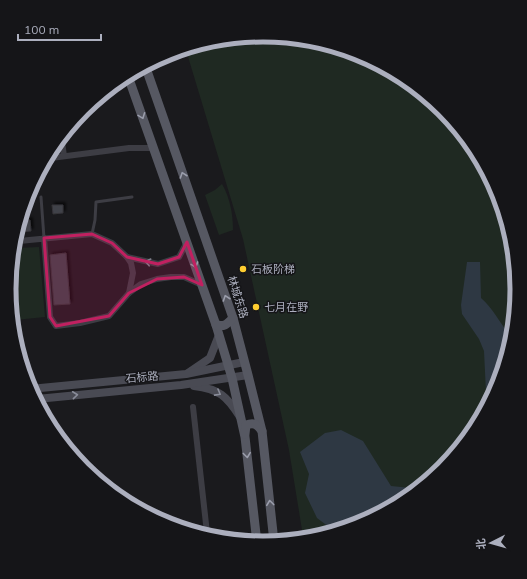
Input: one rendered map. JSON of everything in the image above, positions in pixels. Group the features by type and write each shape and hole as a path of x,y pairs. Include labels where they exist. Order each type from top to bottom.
{"main road":[{"name":"林城东路","path":"147,71 233,318 262,431 273,536"},
{"path":"130,81 216,325 229,366 245,437 256,537"},
{"path":"216,325 226,325 233,318"},
{"path":"186,374 210,358 219,335"},
{"name":"石标路","path":"37,389 202,372 244,362"},
{"path":"202,372 203,382"},
{"name":"石标路","path":"42,399 181,385 248,375"},
{"path":"181,385 203,387 218,392 231,403 242,421"},
{"path":"245,437 246,425 252,423 257,424 262,431"}],"street":[{"path":"62,146 64,156"},
{"path":"54,157 129,148 154,148"},
{"path":"21,241 92,234 112,243 127,257 131,263 133,273 129,293"},
{"path":"44,238 50,317 56,326 80,323 109,316 129,293 141,284 157,279 184,277 202,285"},
{"path":"127,257 158,264 179,257 187,242"},
{"path":"193,407 207,530"}],"lane":[{"path":"41,197 44,238"},
{"path":"92,234 95,220 96,202 132,197"}],"highlighted area":[{"path":"92,234 112,243 127,257 158,264 179,257 187,242 202,285 184,277 157,279 129,293 109,316 56,326 50,317 44,238"}],"shaded area":[{"path":"264,42 296,44 328,50 343,55 387,75 414,93 439,114 469,152 478,166 492,195 503,225 509,257 510,273 511,290 509,322 503,354 498,369 478,413 450,453 427,476 387,504 358,518 328,529 303,534 289,450 243,239 187,54 199,50 231,44"},
{"path":"222,184 230,206 233,230 219,235 205,195 215,190"},
{"path":"39,247 45,317 18,320 16,290 20,248"}],"water":[{"path":"467,262 480,262 481,298 492,310 507,331 503,354 488,392 486,392 484,351 479,339 462,314 461,305"},
{"path":"341,430 363,441 391,486 411,488 387,504 373,511 329,529 317,518 305,493 309,474 300,452 325,433"}],"building":[{"path":"52,205 63,205 63,213 53,214"},
{"path":"30,220 31,231 23,232 25,221"},
{"path":"66,253 70,304 54,305 50,255"}],"place":[{"name":"石板阶梯","path":"243,269"},
{"name":"七月在野","path":"256,307"}]}
